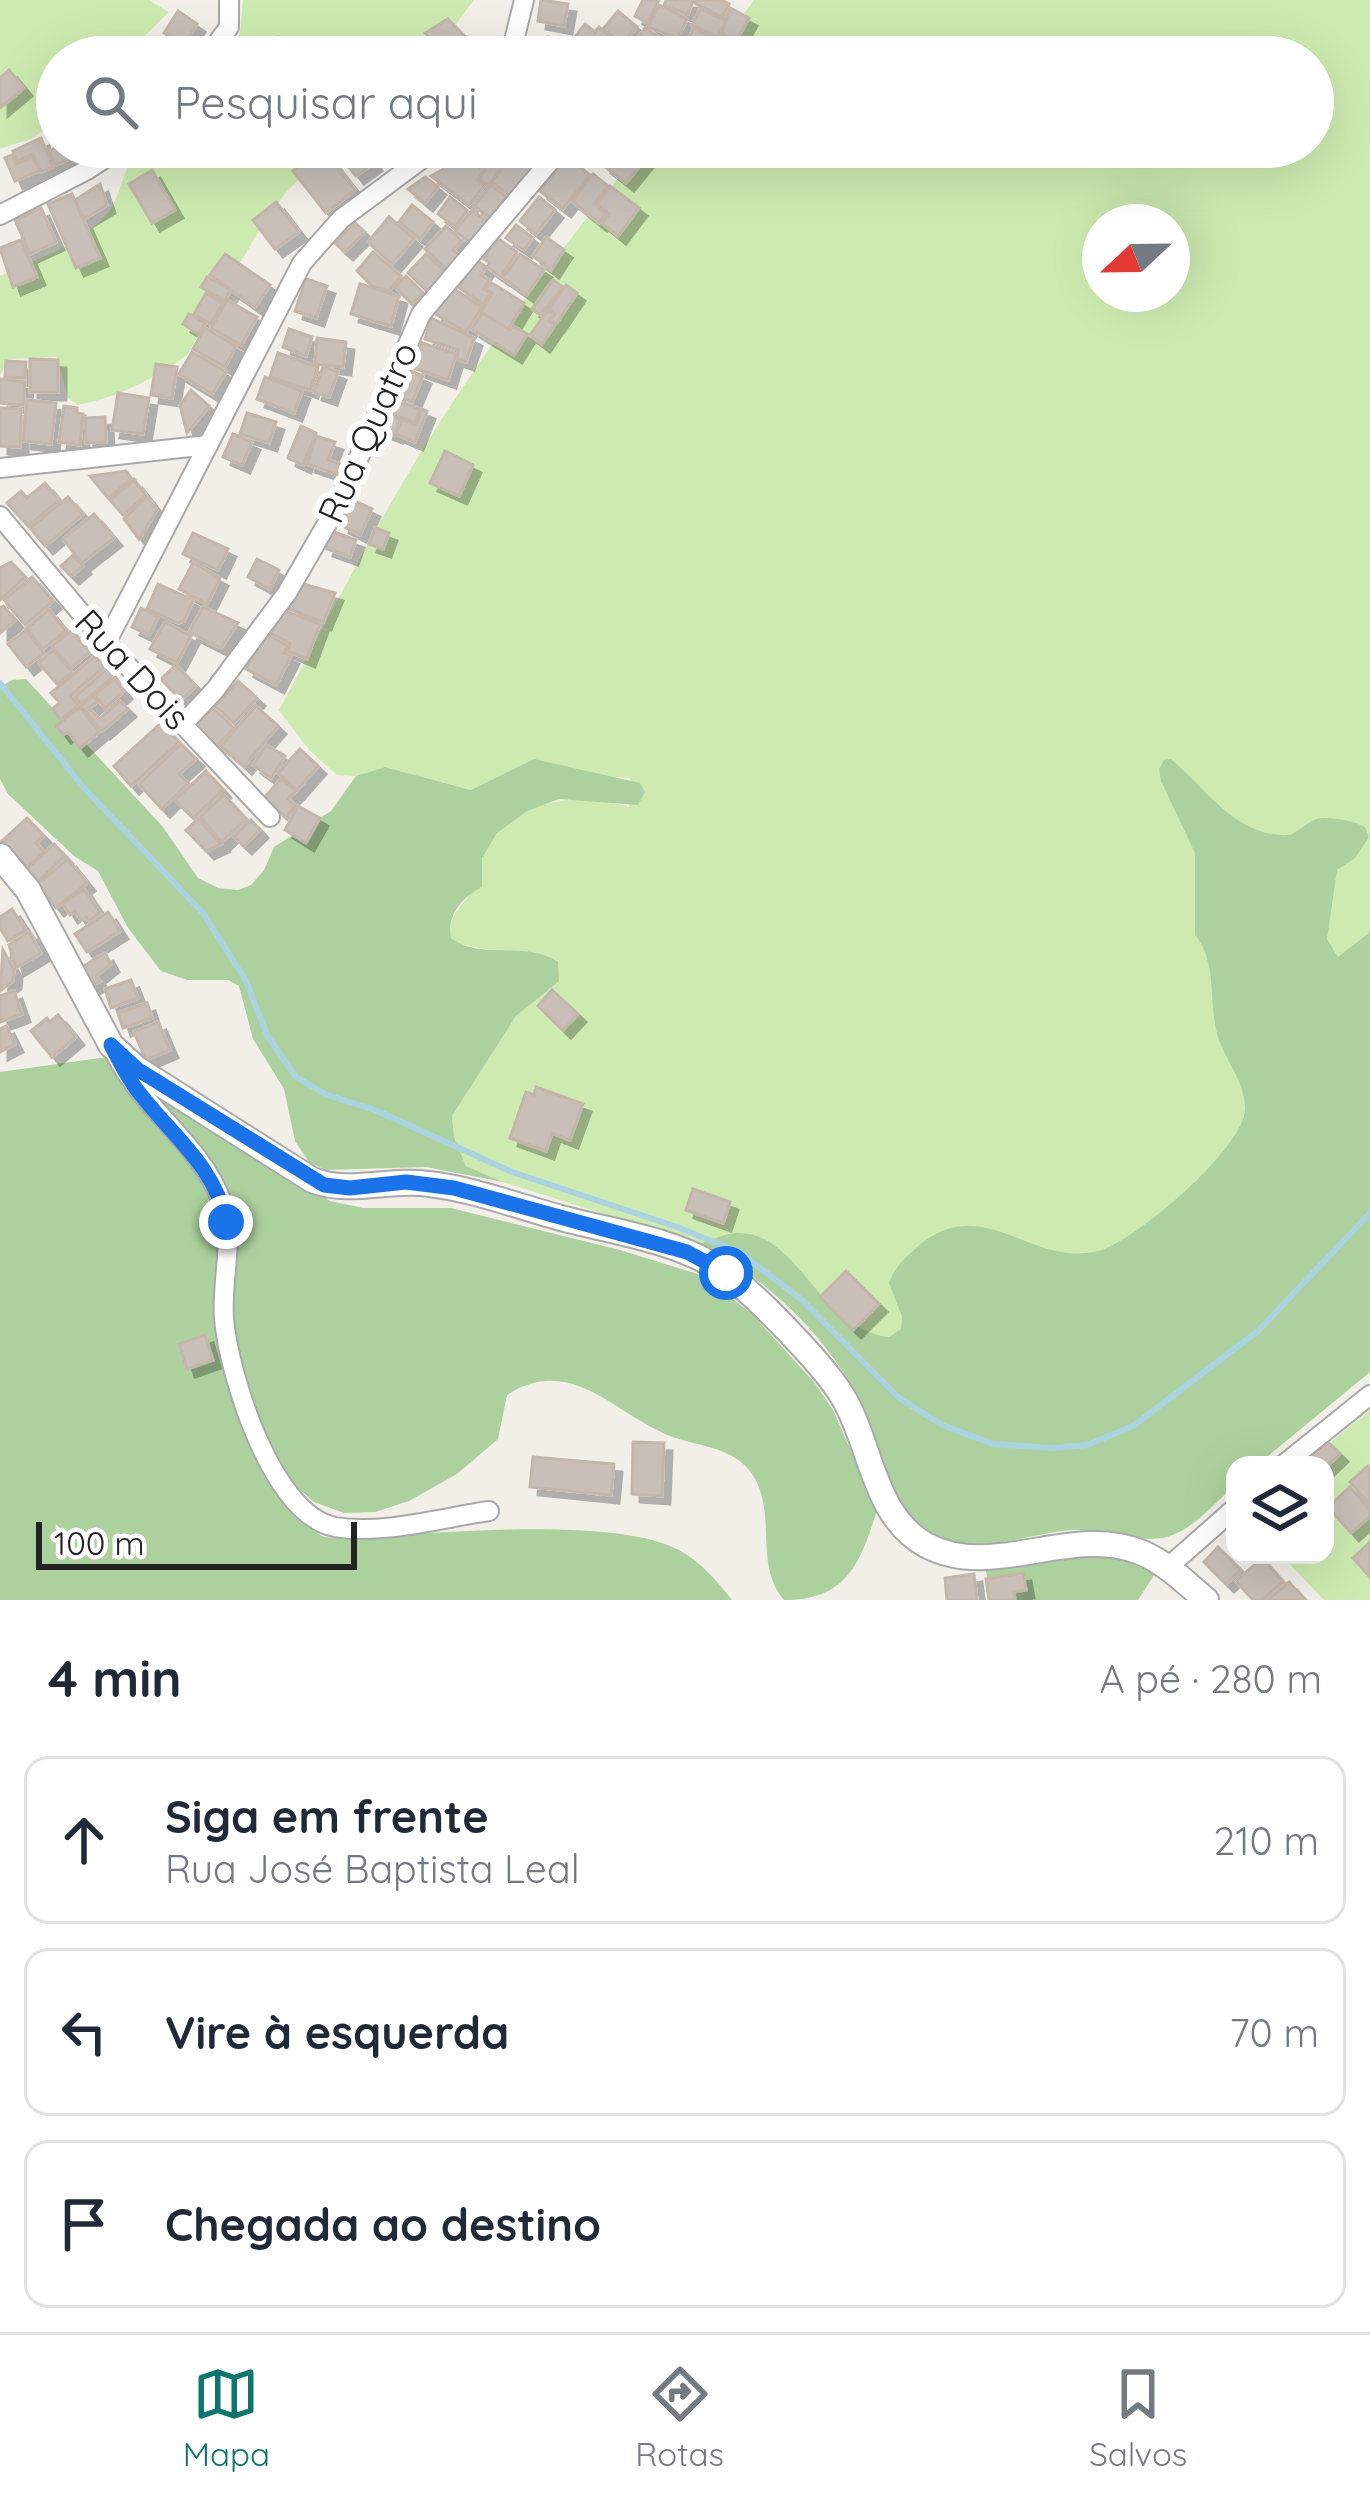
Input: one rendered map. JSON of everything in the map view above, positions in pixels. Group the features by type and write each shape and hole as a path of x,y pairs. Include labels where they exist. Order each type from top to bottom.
{"street":[{"path":"222,36 229,27 229,0"},
{"path":"515,36 524,0"},
{"path":"0,215 90,168"},
{"path":"106,643 285,293 320,239 411,168"},
{"name":"Rua Quatro","path":"183,724 215,690 298,575 340,501 421,314 544,168"},
{"path":"0,468 208,445"},
{"name":"Rua Dois","path":"0,516 106,643 270,817"},
{"path":"0,856 28,890 128,1079 183,1141 224,1206 227,1345 262,1450 289,1495 314,1519 335,1527 489,1511"},
{"path":"111,1045 137,1069 324,1185 350,1188 406,1182 454,1188 708,1262 747,1290 835,1384 892,1511 910,1534 931,1547 946,1554 980,1556 1094,1542 1139,1552 1203,1598"},
{"path":"1294,1456 1370,1395"},
{"path":"1167,1568 1226,1516"}],"green space":[{"path":"0,0 149,0 169,12 144,36 36,36 36,135 0,149"},
{"path":"243,0 474,0 447,36 240,34"},
{"path":"754,0 1370,0 1370,1372 1268,1456 1226,1456 1226,1493 1182,1530 1151,1539 1071,1530 983,1543 941,1533 904,1504 856,1393 826,1348 745,1271 699,1244 466,1166 454,1137 452,1116 527,1005 506,953 451,939 455,915 478,883 482,859 494,837 508,822 526,811 566,800 629,807 630,778 594,775 534,759 471,790 385,767 356,776 337,775 309,750 279,710 412,468 482,359 627,168 1334,168 1334,36 727,36"},
{"path":"127,168 312,168 264,222 187,355 121,392 78,405 68,398 57,357 8,359 0,376 0,276 84,235 112,207"},
{"path":"26,679 163,827 198,878 218,888 238,890 251,885 274,847 331,811 356,776 385,767 471,790 534,759 640,783 645,792 638,805 559,799 527,811 497,833 482,858 482,887 454,915 451,938 463,945 533,952 558,962 559,981 516,1016 452,1116 454,1137 466,1166 503,1182 426,1167 325,1170 309,1162 295,1141 284,1089 253,1039 239,986 228,980 187,980 161,971 128,928 98,871 74,856 8,794 0,779 0,687"},
{"path":"1171,759 1224,810 1254,829 1290,835 1316,819 1327,818 1361,825 1369,837 1355,858 1337,870 1327,939 1338,957 1370,932 1370,1372 1268,1456 1226,1456 1226,1493 1172,1535 1139,1538 1070,1530 995,1543 952,1543 931,1534 901,1502 857,1394 827,1349 768,1289 699,1244 736,1233 758,1236 793,1263 844,1317 889,1337 901,1329 902,1317 891,1278 912,1252 940,1232 963,1226 985,1228 1050,1249 1098,1251 1161,1212 1208,1168 1240,1126 1245,1109 1239,1082 1219,1040 1210,972 1195,935 1195,853 1161,781 1159,769 1164,760"},
{"path":"107,1057 173,1137 216,1207 221,1233 217,1290 280,1494 309,1528 324,1537 341,1538 515,1529 648,1539 694,1560 732,1600 0,1600 0,1072"},
{"path":"131,1074 330,1201 363,1208 451,1208 701,1275 751,1313 833,1410 877,1510 856,1563 822,1594 784,1600 769,1570 763,1502 749,1470 721,1451 665,1434 570,1383 529,1384 507,1395 498,1439 457,1474 409,1501 375,1512 344,1513 314,1502 294,1485 260,1426 232,1330 232,1210"},
{"path":"1370,1410 1370,1600 1324,1600 1290,1564 1334,1564 1334,1456 1314,1456"},
{"path":"1111,1554 1155,1574 1138,1600 992,1600 986,1571 1068,1556"}],"building":[{"path":"541,0 568,4 564,26 538,21"},
{"path":"643,0 659,0 648,23 635,16"},
{"path":"666,0 693,0 688,14 664,6"},
{"path":"694,3 729,4 722,17"},
{"path":"659,5 687,19 679,36 648,27"},
{"path":"730,8 749,18 739,36 722,33"},
{"path":"700,9 726,21 718,36 692,25"},
{"path":"178,11 197,24 190,36 164,33"},
{"path":"618,11 637,27 629,36 612,36 603,29"},
{"path":"448,19 464,36 428,36 425,33"},
{"path":"585,24 595,32 599,27 609,36 576,36"},
{"path":"9,70 24,88 0,108 0,78"},
{"path":"36,140 36,161 33,154 17,161 13,151"},
{"path":"12,155 16,164 33,157 39,171 15,181 5,158"},
{"path":"338,168 355,190 326,213 293,171"},
{"path":"446,168 479,168 483,171 477,180 484,186 469,205 431,176"},
{"path":"501,168 488,186 479,179 485,170"},
{"path":"503,168 532,168 510,196 492,182"},
{"path":"558,168 581,168 590,175 563,209 540,191"},
{"path":"607,168 638,168 626,183"},
{"path":"152,170 175,210 152,223 129,184"},
{"path":"593,174 608,186 594,204 606,214 599,223 572,201"},
{"path":"425,177 438,187 425,203 408,189"},
{"path":"100,184 107,205 84,219 75,200"},
{"path":"491,185 507,198 491,219 474,206"},
{"path":"610,186 639,208 618,236 602,223 609,214 597,204"},
{"path":"72,194 100,258 76,268 48,204"},
{"path":"450,197 467,210 455,227 438,214"},
{"path":"539,197 555,210 536,234 520,221"},
{"path":"276,202 299,232 275,249 253,220"},
{"path":"412,205 433,222 420,239 399,222"},
{"path":"41,208 56,242 30,254 15,220"},
{"path":"472,210 490,224 473,245 455,231"},
{"path":"389,217 414,239 392,264 368,242"},
{"path":"355,223 365,232 345,252 335,243"},
{"path":"516,225 533,238 524,250 506,238"},
{"path":"446,226 462,241 453,250 461,257 448,271 425,249"},
{"path":"546,237 564,250 551,270 533,256"},
{"path":"497,238 517,252 501,277 484,259"},
{"path":"21,240 37,277 13,287 0,248"},
{"path":"373,252 401,276 389,291 372,286 357,271"},
{"path":"225,254 270,285 255,307 210,275"},
{"path":"426,254 446,273 428,292 408,273"},
{"path":"520,254 544,270 527,295 503,278"},
{"path":"476,260 486,267 481,275 489,280 483,289 490,293 483,304 458,287"},
{"path":"406,276 423,293 412,304 395,287"},
{"path":"207,277 231,290 224,301 201,287"},
{"path":"306,279 327,286 316,318 295,311"},
{"path":"553,280 563,287 540,315 532,309"},
{"path":"490,282 524,303 508,329 481,312 492,293 486,289"},
{"path":"360,284 399,296 391,326 351,314"},
{"path":"566,285 577,293 556,324 550,321 555,314 549,309"},
{"path":"451,287 482,307 466,332 434,313"},
{"path":"206,293 223,303 210,324 194,314"},
{"path":"227,300 257,317 241,345 211,328"},
{"path":"548,310 554,314 549,321 555,325 542,344 530,335"},
{"path":"482,313 527,334 514,355 472,329"},
{"path":"189,314 205,323 199,334 183,324"},
{"path":"431,318 474,338 466,362 457,359 458,350 425,339"},
{"path":"205,328 236,346 225,367 193,349"},
{"path":"289,329 312,337 306,356 283,347"},
{"path":"317,338 346,342 343,367 315,364"},
{"path":"422,343 456,354 448,380 414,368"},
{"path":"192,352 226,372 212,394 179,374"},
{"path":"278,353 318,367 310,390 270,377"},
{"path":"30,359 58,360 58,392 30,392"},
{"path":"6,361 26,362 25,378 5,377"},
{"path":"156,364 177,367 172,398 151,395"},
{"path":"323,367 338,372 329,397 314,392"},
{"path":"405,368 423,376 412,402 394,394"},
{"path":"265,377 302,391 294,413 257,399"},
{"path":"0,379 25,382 23,405 0,403"},
{"path":"191,390 209,406 187,433 180,405"},
{"path":"118,393 149,398 143,434 112,430"},
{"path":"27,400 56,403 51,444 23,441"},
{"path":"397,401 420,409 415,423 392,414"},
{"path":"64,406 83,414 80,445 59,442"},
{"path":"0,408 21,409 20,447 0,446"},
{"path":"422,409 427,411 415,442 396,434 402,419 416,425"},
{"path":"381,412 401,419 395,435 376,428"},
{"path":"247,413 276,422 269,443 240,434"},
{"path":"105,417 106,442 86,443 85,418"},
{"path":"301,426 316,433 303,465 288,458"},
{"path":"233,434 252,442 242,465 223,457"},
{"path":"316,436 335,442 328,460 340,464 336,474 307,464"},
{"path":"445,451 473,465 459,496 430,483"},
{"path":"126,471 132,479 108,498 90,476"},
{"path":"134,480 146,495 123,515 110,500"},
{"path":"45,483 59,500 28,526 7,503 21,491 27,498"},
{"path":"147,496 157,510 139,539 124,519"},
{"path":"68,497 83,514 45,546 30,528"},
{"path":"353,500 372,509 360,535 341,525"},
{"path":"94,514 114,538 82,563 63,539"},
{"path":"375,528 389,533 383,549 369,544"},
{"path":"331,531 356,540 350,557 325,548"},
{"path":"193,533 228,549 218,570 183,554"},
{"path":"73,555 83,566 71,576 61,566"},
{"path":"257,559 279,570 270,589 248,577"},
{"path":"11,562 25,577 0,600 0,568"},
{"path":"193,563 220,578 207,604 179,589"},
{"path":"32,577 53,601 25,625 4,600"},
{"path":"158,584 193,600 184,621 178,623 147,609"},
{"path":"303,584 335,593 323,622 289,609"},
{"path":"203,607 238,623 221,648 189,632"},
{"path":"0,608 15,620 0,633"},
{"path":"141,608 158,617 149,635 132,627"},
{"path":"49,610 66,631 43,649 27,628"},
{"path":"285,611 320,624 307,659 288,651 290,643 270,633"},
{"path":"165,622 191,636 177,663 150,649"},
{"path":"26,630 44,653 26,667 8,644"},
{"path":"72,630 90,652 71,668 52,646"},
{"path":"265,633 288,646 284,653 291,656 276,685 246,669"},
{"path":"53,650 72,672 57,684 39,663"},
{"path":"95,656 104,667 70,696 78,705 61,720 52,709 60,703 51,693"},
{"path":"176,665 196,686 181,700 161,679"},
{"path":"107,669 113,677 81,704 75,697"},
{"path":"114,679 124,691 105,708 94,695"},
{"path":"238,681 257,698 234,723 215,706"},
{"path":"93,696 98,701 89,708 99,719 120,701 128,709 102,731 81,706"},
{"path":"256,706 278,726 244,766 221,746"},
{"path":"80,707 99,732 80,748 68,732 63,735 56,726"},
{"path":"213,708 234,728 215,748 193,728"},
{"path":"161,723 179,742 131,786 114,766"},
{"path":"181,744 196,759 179,774 188,783 162,809 139,784"},
{"path":"266,745 285,756 271,778 253,765"},
{"path":"300,749 318,766 297,790 278,773"},
{"path":"206,771 223,790 193,818 175,800"},
{"path":"281,779 296,791 288,799 296,806 286,817 264,798"},
{"path":"224,795 246,819 222,842 200,817"},
{"path":"298,806 320,818 306,843 285,830"},
{"path":"27,818 44,836 36,843 44,852 27,867 2,841"},
{"path":"198,819 221,844 206,851 186,830"},
{"path":"251,820 260,830 244,846 234,837"},
{"path":"54,844 65,856 38,881 27,869"},
{"path":"68,859 87,883 56,908 37,884"},
{"path":"84,889 100,913 89,921 81,920 75,911 70,915 63,904"},
{"path":"12,909 26,930 8,941 0,917"},
{"path":"108,912 120,931 87,952 75,934"},
{"path":"29,932 41,953 16,968 9,945"},
{"path":"3,950 14,970 13,981 0,991"},
{"path":"105,953 111,964 90,987 79,969"},
{"path":"131,980 138,998 111,1008 105,989"},
{"path":"552,990 578,1014 563,1030 538,1006"},
{"path":"14,991 22,1014 0,1022 0,996"},
{"path":"147,1003 152,1018 123,1028 118,1013"},
{"path":"58,1015 76,1037 52,1057 31,1031"},
{"path":"158,1022 170,1050 146,1060 134,1032"},
{"path":"6,1026 15,1044 0,1052 0,1029"},
{"path":"536,1087 583,1104 570,1140 552,1133 546,1151 510,1138 526,1092 534,1095"},
{"path":"693,1189 730,1202 723,1223 686,1210"},
{"path":"846,1271 879,1304 853,1330 820,1297"},
{"path":"205,1335 213,1360 187,1369 179,1344"},
{"path":"1327,1441 1340,1454 1334,1460 1311,1456"},
{"path":"633,1442 664,1443 662,1496 632,1494"},
{"path":"533,1457 614,1464 611,1495 530,1487"},
{"path":"1370,1468 1370,1505 1350,1482"},
{"path":"1350,1487 1370,1516 1351,1533 1334,1514 1334,1502"},
{"path":"1370,1542 1370,1577 1353,1558"},
{"path":"1218,1547 1226,1555 1226,1564 1241,1570 1226,1584 1204,1562"},
{"path":"1255,1564 1267,1564 1283,1582 1262,1600 1253,1600 1236,1581"},
{"path":"1023,1573 1026,1590 1014,1592 1015,1600 989,1600 986,1579"},
{"path":"974,1574 977,1600 947,1600 945,1578"},
{"path":"1289,1582 1305,1600 1268,1600"}],"waterway":[{"path":"0,683 84,788 203,913 246,981 268,1037 296,1077 327,1095 375,1110 512,1172 739,1252 802,1300 899,1398 942,1425 993,1444 1053,1448 1087,1445 1133,1426 1258,1331 1370,1213"}],"route":[{"path":"226,1222 210,1178 128,1079 111,1045 137,1069 324,1185 350,1188 406,1182 454,1188 687,1252 726,1273"}]}
